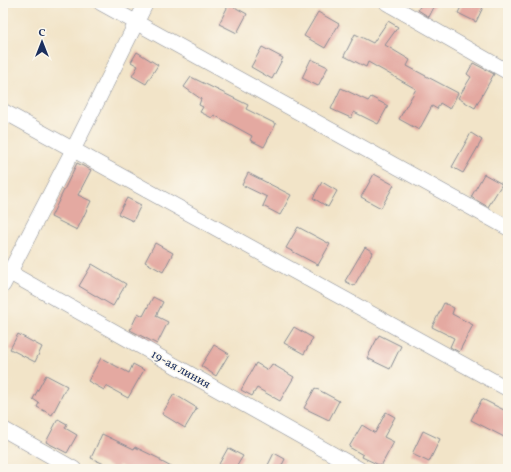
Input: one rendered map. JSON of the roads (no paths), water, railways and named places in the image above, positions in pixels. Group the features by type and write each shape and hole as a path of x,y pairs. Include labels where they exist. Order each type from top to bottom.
{"street":[{"path":"101,3 508,228"},
{"path":"5,275 73,150 146,3"},
{"path":"387,3 508,72"},
{"path":"3,111 508,389"},
{"name":"19-ая линия","path":"5,275 359,469"},
{"path":"3,429 74,469"}]}
